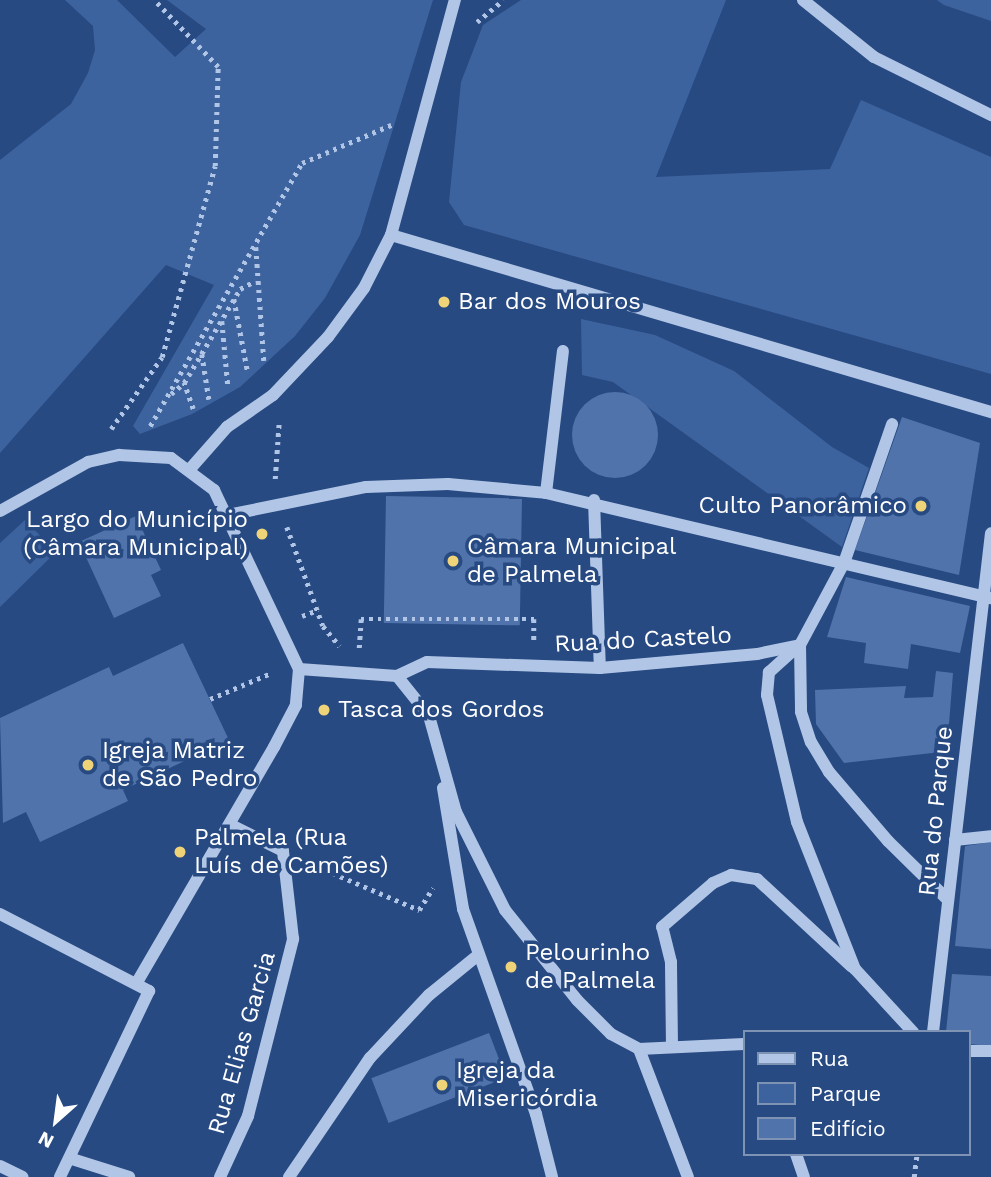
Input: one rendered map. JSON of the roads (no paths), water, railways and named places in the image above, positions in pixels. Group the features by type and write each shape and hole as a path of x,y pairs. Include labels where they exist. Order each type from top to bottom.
{"street":[{"path":"190,469 227,427 273,395 328,337 364,288 391,235 455,0"},
{"path":"803,0 874,57 991,115"},
{"path":"391,235 991,412"},
{"path":"546,493 563,351"},
{"path":"855,969 797,822 768,695 769,672 800,645 844,563 892,424"},
{"path":"0,511 88,462 148,454 190,469 214,490 228,514 299,669 296,705 231,825 137,982"},
{"path":"228,514 366,487 448,484 546,493 594,500 844,563 987,594"},
{"path":"594,500 600,668"},
{"name":"Rua do Parque","path":"933,1030 987,594 991,533"},
{"path":"800,645 801,712 817,752 888,841 948,900"},
{"name":"Rua do Castelo","path":"397,676 427,662 600,668 757,654 800,645"},
{"path":"299,669 397,676 423,706 439,750 456,812 505,910 542,961 611,1034 639,1049 743,1044"},
{"path":"439,750 452,860 477,956 536,1114 552,1177"},
{"name":"Rua Elias Garcia","path":"220,1177 248,1116 289,969 292,908 283,851 231,825"},
{"path":"955,840 991,836"},
{"path":"672,1047 671,962 662,927 713,883 731,876 757,879 855,969 911,1030"},
{"path":"0,914 137,982 149,991 145,1006 72,1160 60,1177"},
{"path":"289,1177 370,1058 429,995 477,956"},
{"path":"639,1049 688,1177"},
{"path":"970,1051 991,1051"},
{"path":"797,1156 804,1177"},
{"path":"72,1160 129,1177"},
{"path":"0,1166 23,1177"}],"place":[{"name":"Bar dos Mouros","path":"444,302"},
{"name":"Culto Panorâmico","path":"921,506"},
{"name":"Largo do Município (Câmara Municipal)","path":"262,534"},
{"name":"Câmara Municipal de Palmela","path":"453,561"},
{"name":"Tasca dos Gordos","path":"324,710"},
{"name":"Igreja Matriz de São Pedro","path":"88,765"},
{"name":"Palmela (Rua Luís de Camões)","path":"180,852"},
{"name":"Pelourinho de Palmela","path":"511,967"},
{"name":"Igreja da Misericórdia","path":"442,1085"}]}
